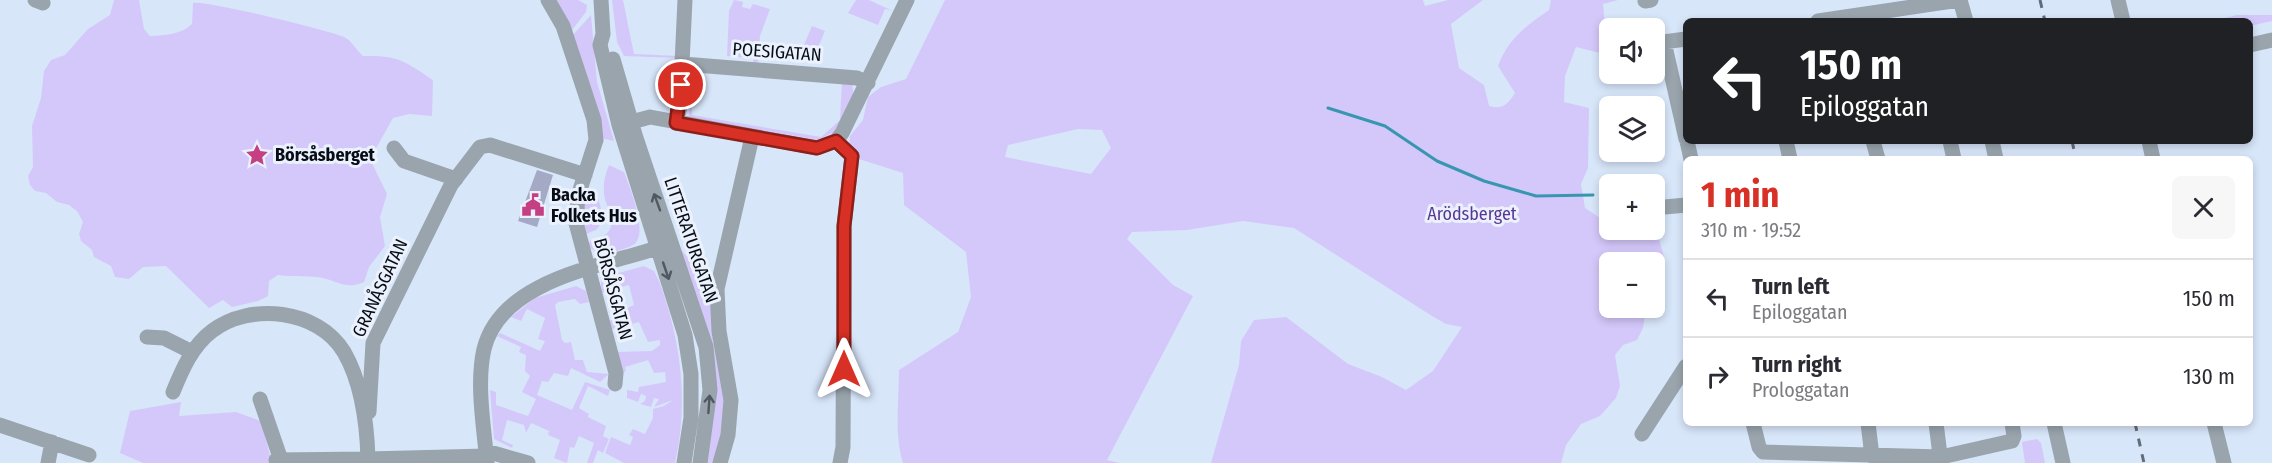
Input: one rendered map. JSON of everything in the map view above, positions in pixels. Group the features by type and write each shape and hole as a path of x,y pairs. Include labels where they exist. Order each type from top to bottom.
{"street":[{"name":"BÖRSÅSGATAN","path":"548,0 563,26 594,120 596,140 578,196 576,223 616,373 615,384"},
{"name":"LITTERATURGATAN","path":"601,0 603,34 600,45 665,245 703,336 710,390 700,463"},
{"path":"676,123 683,64 685,0"},
{"path":"625,123 650,117 817,148 836,141 868,83 907,0"},
{"path":"1645,1 1651,0"},
{"path":"1860,18 1888,16 1960,0 1964,18"},
{"path":"2118,0 2121,18"},
{"path":"1665,42 1683,39"},
{"path":"2253,44 2272,40"},
{"name":"POESIGATAN","path":"683,64 857,78 868,83"},
{"path":"1665,65 1683,129"},
{"path":"720,463 728,435 730,400 719,331 717,289 752,137"},
{"path":"836,141 852,156 844,226 843,447 840,463"},
{"name":"GRANÅSGATAN","path":"365,419 369,416 373,343 456,179 480,147 490,145 585,175"},
{"path":"394,148 404,161 456,179"},
{"path":"1665,207 1683,205"},
{"name":"LITTERATURGATAN","path":"665,245 691,374 691,418 684,463"},
{"path":"486,456 483,359 495,323 526,294 588,270 665,245"},
{"path":"173,392 192,352 213,330 243,316 281,314 305,320 335,341 343,350 351,366 365,419 368,461"},
{"path":"147,337 164,338 192,352"},
{"path":"1642,435 1683,371"},
{"path":"260,399 278,460 368,461 486,456 528,463"},
{"path":"0,425 89,455"},
{"path":"1755,426 1759,447 1763,452 1941,460 2012,441 2014,436 2012,426"},
{"path":"1868,426 1872,456"},
{"path":"1936,426 1941,460"},
{"path":"2055,426 2063,463"},
{"path":"2215,426 2224,463"},
{"path":"48,463 52,442"}],"green space":[{"path":"114,0 139,0 144,29 150,36 172,34 187,28 192,24 193,3 202,3 265,16 344,37 363,56 401,60 433,80 432,116 409,114 393,118 370,159 387,194 380,217 385,246 369,267 364,282 345,285 324,278 278,275 269,281 268,296 258,301 232,307 223,300 209,308 166,266 143,267 129,279 115,277 111,266 94,257 92,250 81,241 79,234 83,222 77,211 69,205 57,202 46,193 35,191 30,185 28,176 33,167 32,126 41,98 44,71 51,60 65,55 88,29 110,15"},
{"path":"555,0 578,0 587,5 586,12 572,30"},
{"path":"612,0 623,0 634,54 678,56 680,58 624,56 617,42"},
{"path":"734,0 743,2 742,7 750,9 753,4 770,9 760,36 758,63 753,66 753,58 727,56 729,11"},
{"path":"856,0 869,0 893,11 885,9 878,25 848,13"},
{"name":"Arödsberget","path":"945,0 1423,0 1425,6 1448,0 1483,0 1451,24 1459,68 1484,85 1489,106 1502,107 1515,93 1498,66 1502,56 1519,34 1549,10 1551,0 1618,0 1603,4 1604,18 1599,18 1599,53 1576,47 1565,76 1564,102 1589,108 1588,168 1581,184 1585,208 1599,217 1599,240 1659,240 1663,252 1599,252 1599,318 1644,318 1643,328 1637,340 1623,345 1615,355 1620,386 1616,398 1600,416 1581,424 1566,445 1561,463 1211,463 1239,365 1241,341 1254,320 1286,317 1348,364 1382,377 1406,390 1433,371 1462,327 1446,324 1432,316 1294,228 1243,221 1187,230 1132,232 1127,239 1173,285 1193,296 1107,460 1120,463 903,463 898,429 899,370 958,332 971,297 966,252 904,205 903,173 859,159 849,147 850,136 863,120 868,97 881,87 906,79","holes":["1078,129 1102,130 1111,148 1091,174 1005,157 1008,145"]},
{"path":"591,15 597,82 614,141 601,138 571,37"},
{"path":"2237,15 2272,15 2272,21 2253,25 2253,18 2224,18"},
{"path":"812,26 825,31 817,50 798,59"},
{"path":"691,76 700,76 700,78 692,78 692,115 821,137 840,120 842,81 852,84 854,97 833,133 817,140 689,117"},
{"path":"609,165 624,172 637,210 639,231 638,240 633,245 622,250 601,254 588,247 590,241 604,235 610,228 611,218 604,190"},
{"path":"587,187 597,194 604,220 596,230 586,234 581,226"},
{"path":"669,214 681,250 704,275 712,297 725,406 717,463 706,463 714,405"},
{"path":"644,266 654,271 660,283 678,350 682,417 675,463 624,463 605,453 611,437 630,445 633,437 629,435 633,429 645,434 653,418 653,409 673,400 654,407 659,399 654,398 651,407 640,404 645,401 646,396 641,394 638,402 627,398 627,390 638,392 639,387 666,382 665,372 654,373 648,360 625,367 626,371 622,373 615,352 652,351 660,345 660,340 648,342 639,322 609,330 607,321 616,319 614,314 634,305 629,285 601,293 601,281 604,277"},
{"path":"576,286 586,291 589,302 580,304 575,299 558,302 555,305 562,340 565,343 571,342 575,360 583,360 587,372 609,374 600,382 571,368 568,376 554,373 548,382 542,381 537,395 572,410 585,382 610,390 608,396 588,386 579,408 589,414 588,417 606,426 603,436 609,439 603,453 598,450 593,463 587,463 594,443 579,436 574,448 570,447 567,463 554,458 560,440 548,435 549,431 531,423 526,433 524,425 507,420 502,440 513,445 512,448 494,439 490,390 496,392 496,405 528,416 536,399 522,392 530,376 525,371 526,355 519,352 521,347 497,336 500,333 540,351 545,341 538,339 545,318 527,309 521,321 511,317 535,298"},
{"path":"181,402 179,416 236,412 261,421 272,463 143,463 120,453 130,411"},
{"path":"2037,439 2041,443 2045,463 2025,463 2022,442"}],"building":[{"name":"Backa Folkets Hus","path":"537,170 553,175 537,227 518,221"}],"waterway":[{"path":"1328,108 1385,126 1437,161 1484,181 1536,196 1593,195"}],"railway":[{"path":"2040,0 2044,18"},
{"path":"2073,144 2075,156"},
{"path":"2136,426 2144,463"}],"place":[{"name":"Börsåsberget","path":"257,155"},
{"name":"Backa Folkets Hus","path":"533,205"}],"route":[{"path":"681,85 676,123 817,148 836,141 852,156 844,226 844,369"}]}
